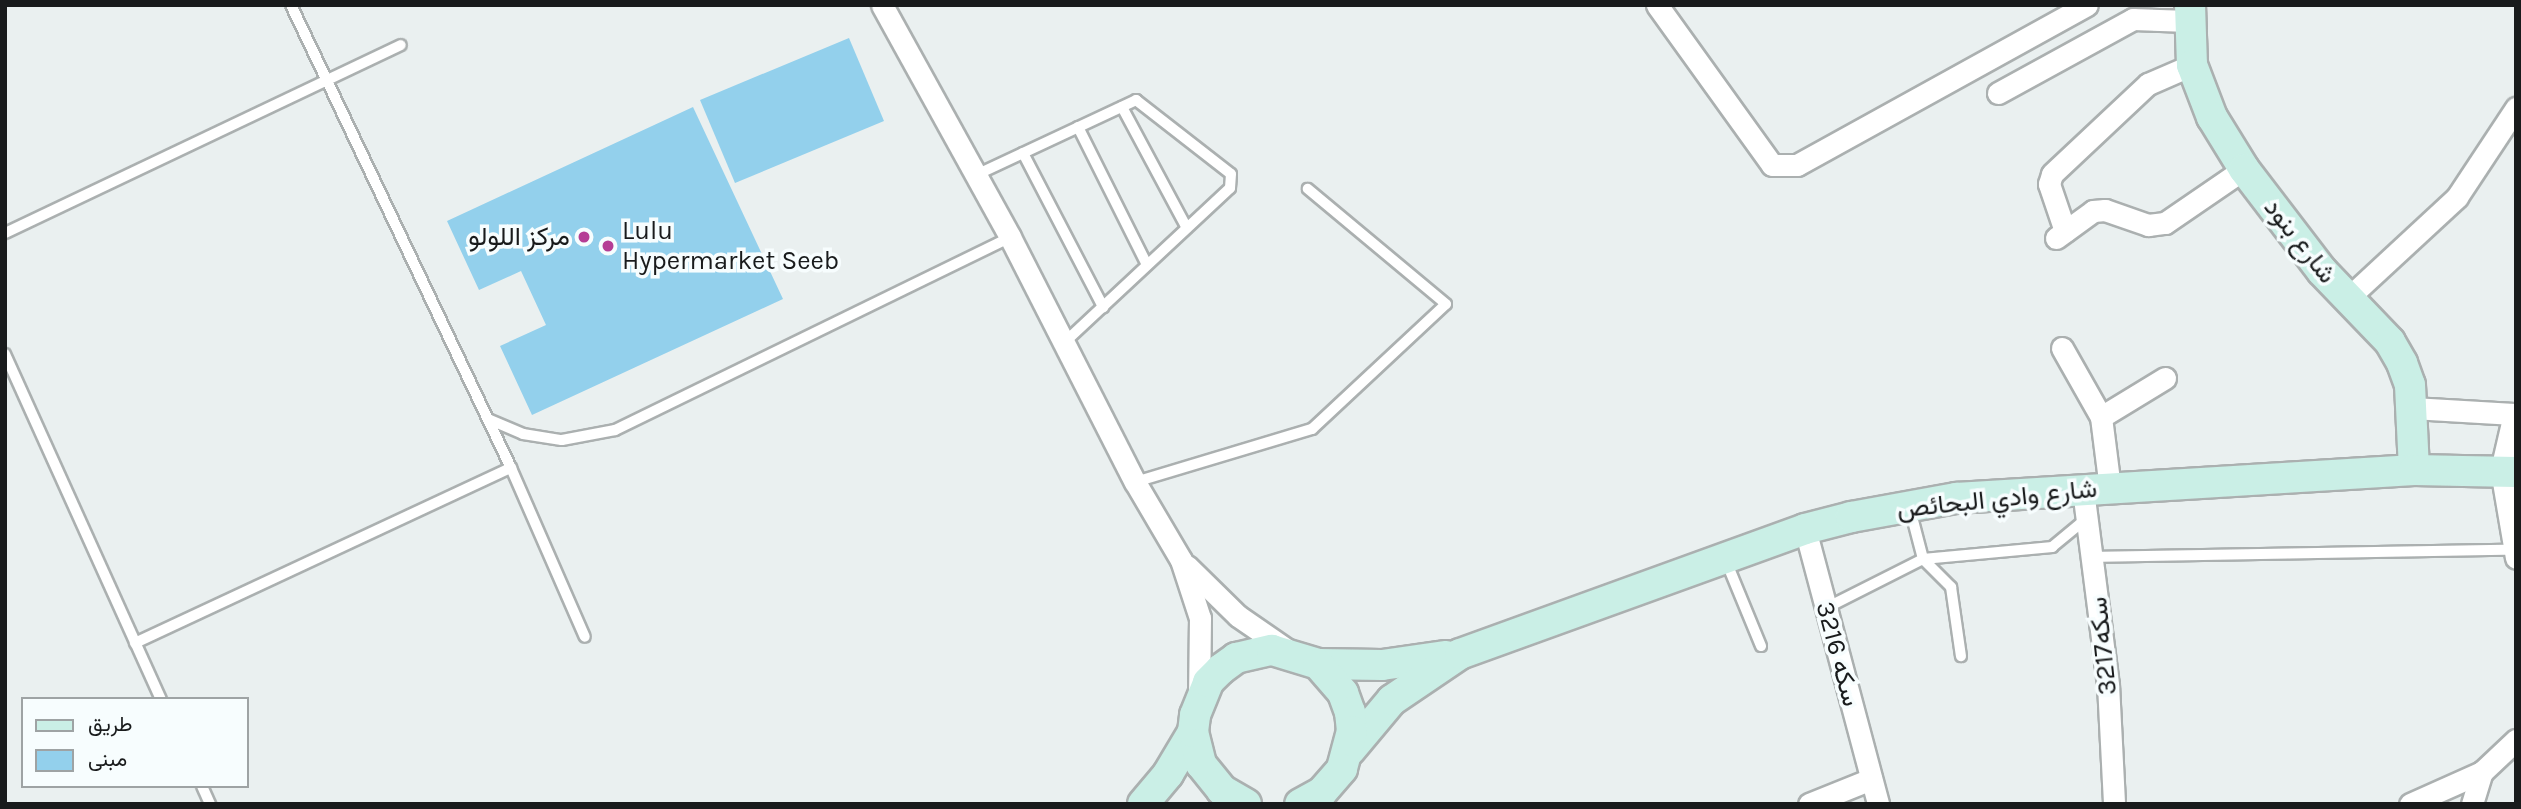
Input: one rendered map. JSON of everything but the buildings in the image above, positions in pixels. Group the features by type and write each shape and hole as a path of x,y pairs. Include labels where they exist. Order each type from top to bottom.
{"street":[{"path":"882,5 1010,237 1135,482 1181,560 1199,618 1199,699 1193,732 1168,774 1143,804"},
{"path":"1657,5 1772,165 1797,164 2087,5"},
{"path":"1998,93 2133,19 2190,13"},
{"name":"شارع بنود","path":"2190,13 2192,65 2212,117 2244,169 2347,299 2390,342 2410,385 2414,470"},
{"path":"2192,65 2148,84 2052,174 2049,184 2060,235 2093,211 2105,210 2132,222 2165,223 2244,169"},
{"path":"2347,299 2456,197 2516,108"},
{"path":"2062,348 2101,417 2165,378"},
{"path":"2412,408 2515,408 2508,471 2515,554"},
{"name":"سكه3217","path":"2101,417 2093,499 2094,557 2108,684 2114,804"},
{"name":"شارع وادي البحائص","path":"1460,654 1805,529 1909,506 1956,498 2093,499 2414,470 2508,471"},
{"name":"سكه 3216","path":"1805,529 1878,804"},
{"path":"1181,560 1238,616 1290,652 1318,664 1382,665 1460,654"},
{"path":"1199,699 1208,682 1236,659 1272,650 1290,652"},
{"path":"1300,804 1322,792 1392,700 1460,654"},
{"path":"1318,664 1343,693 1350,712 1339,804"},
{"path":"1193,732 1201,764 1210,778 1246,804"},
{"path":"2410,804 2482,772 2516,740"},
{"path":"2472,804 2482,772"},
{"path":"1809,804 1871,779"}],"lane":[{"path":"291,5 511,468 585,637"},
{"path":"5,233 401,45"},
{"path":"976,175 1136,100 1231,174 1230,188 1064,343"},
{"path":"1122,107 1187,228"},
{"path":"1078,127 1147,265"},
{"path":"1023,152 1103,307"},
{"path":"1135,482 1312,429 1446,304 1308,189"},
{"path":"488,419 523,434 562,440 615,430 1010,237"},
{"path":"5,354 160,697"},
{"path":"135,643 511,468"},
{"path":"1826,608 1923,559 2052,547 2093,499"},
{"path":"1909,506 1923,559 1951,587 1961,656"},
{"path":"2094,557 2515,554"},
{"path":"1724,559 1761,646"},
{"path":"203,788 210,804"}],"place":[{"name":"مركز اللولو","path":"584,237"},
{"name":"Lulu Hypermarket Seeb","path":"608,246"}]}
